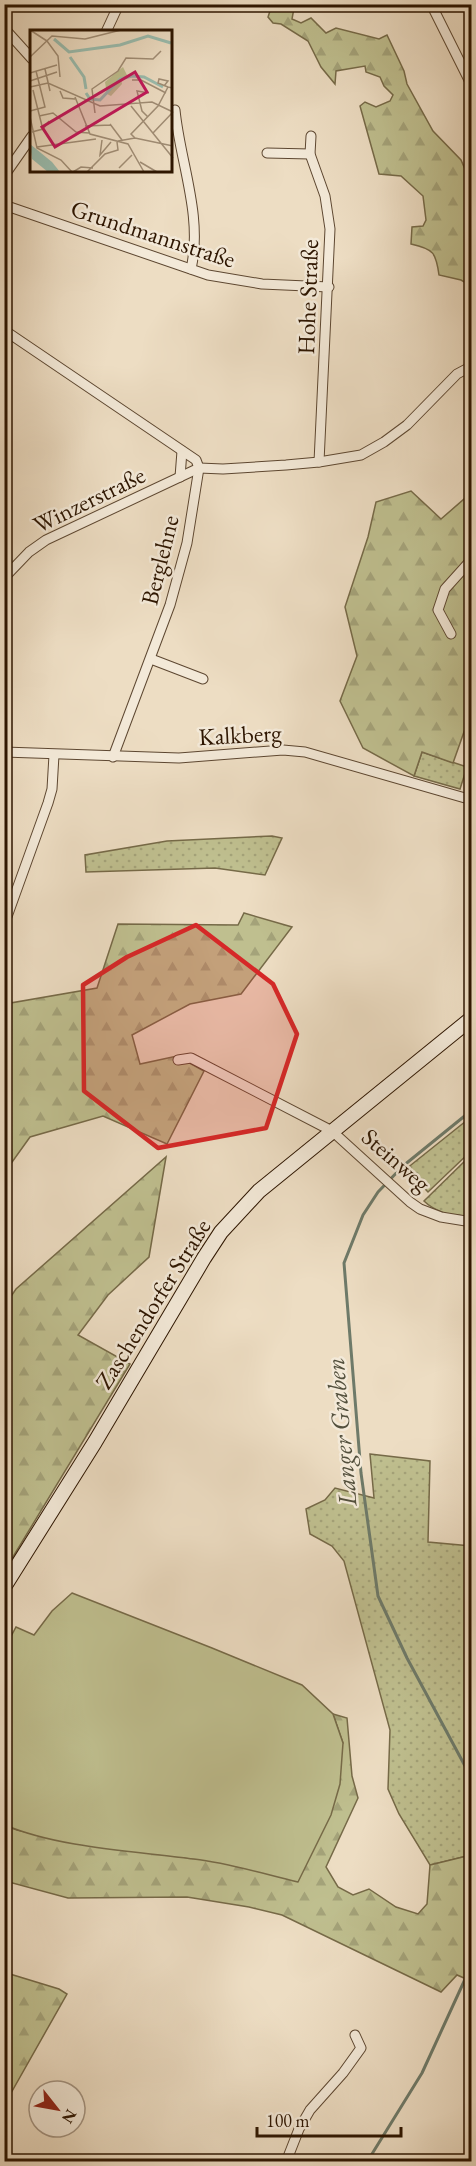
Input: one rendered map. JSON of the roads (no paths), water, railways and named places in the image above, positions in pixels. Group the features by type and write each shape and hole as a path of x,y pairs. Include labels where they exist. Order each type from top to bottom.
{"street":[{"path":"107,30 119,4"},
{"path":"431,4 471,86"},
{"path":"4,28 30,57"},
{"path":"175,110 192,209 194,250 191,269"},
{"name":"Hohe Straße","path":"311,136 310,154 325,196 330,229 319,462"},
{"path":"4,176 30,139"},
{"path":"267,153 310,154"},
{"name":"Grundmannstraße","path":"4,205 191,269 246,282 329,287"},
{"path":"4,330 196,460 199,468 223,469 319,462 361,455 384,442 406,425 457,374 471,366"},
{"path":"180,477 182,451"},
{"name":"Winzerstraße","path":"4,578 29,552 46,540 199,468"},
{"name":"Berglehne","path":"113,757 171,605 187,543 199,468"},
{"path":"452,634 438,610 445,589 471,559"},
{"path":"151,659 203,679"},
{"name":"Kalkberg","path":"4,752 179,758 283,750 305,752 470,800"},
{"path":"4,925 48,803 52,789 54,755"},
{"path":"470,800 471,786"},
{"name":"Zaschendorfer Straße","path":"4,1587 95,1442 221,1232 259,1191 471,1018"},
{"name":"Steinweg","path":"178,1060 191,1058 332,1131 410,1202 430,1214 471,1222"},
{"path":"286,2162 299,2129 310,2110 343,2073 361,2048 355,2035"}],"waterway":[{"name":"Langer Graben","path":"472,1110 403,1166 378,1192 363,1215 344,1263 361,1473 378,1596 407,1658 472,1779"},
{"name":"Langer Graben","path":"367,2162 422,2073 472,1964"}]}
